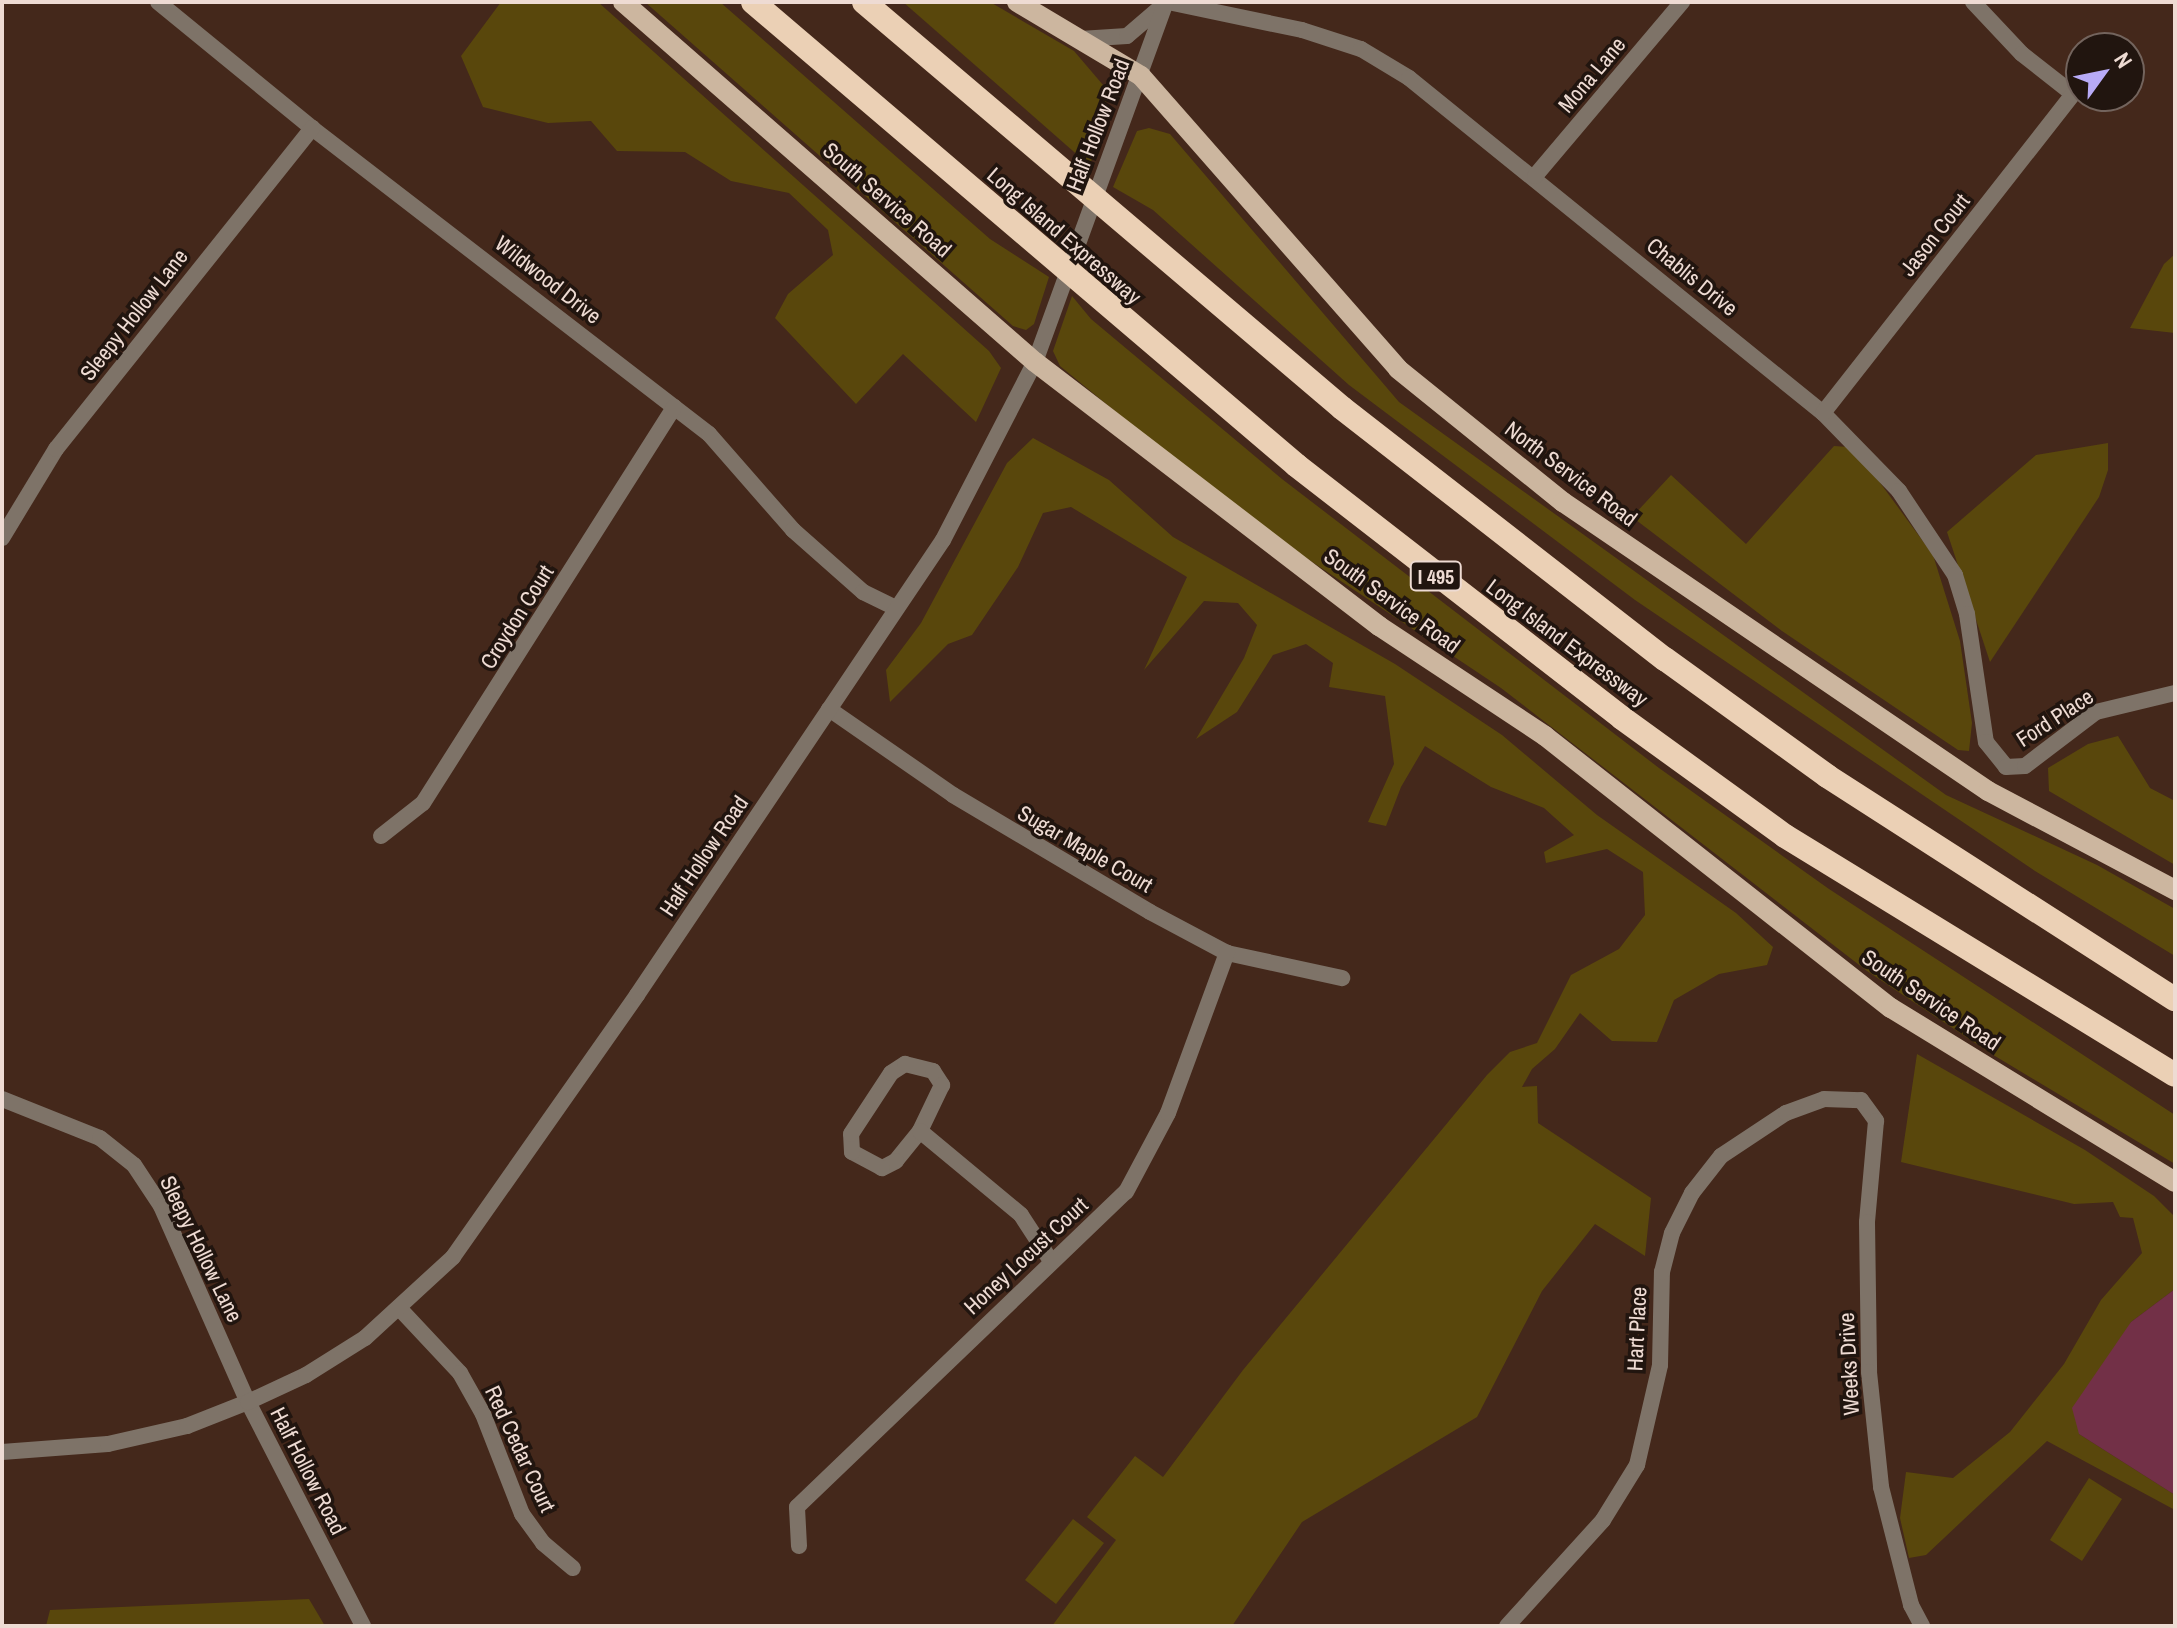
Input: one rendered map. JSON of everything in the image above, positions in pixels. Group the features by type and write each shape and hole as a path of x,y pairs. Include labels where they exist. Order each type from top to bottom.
{"highway":[{"name":"Long Island Expressway","path":"753,2 1284,454 1622,718 1785,836 2175,1075"},
{"name":"Long Island Expressway","path":"864,2 1342,408 1665,659 1827,776 2175,999"}],"main road":[{"name":"South Service Road","path":"623,2 1035,362 1379,626 1545,736 1891,1008 2175,1182"},
{"name":"North Service Road","path":"1017,2 1141,76 1398,369 1563,502 1988,791 2175,890"}],"street":[{"name":"Wildwood Drive","path":"158,2 312,128 709,434 793,530 863,592 896,608"},
{"name":"Half Hollow Road","path":"363,1626 248,1402 306,1375 400,1309 453,1257 829,709 950,527 1035,362 1167,2"},
{"path":"1080,39 1127,36 1167,2"},
{"name":"Chablis Drive","path":"1167,2 1302,30 1361,49 1409,78 1535,176 1823,413 1899,491 1955,575 1967,614 1986,742 2006,767"},
{"name":"Mona Lane","path":"1535,176 1682,2"},
{"path":"1973,2 2022,54 2065,81"},
{"name":"Jason Court","path":"1823,413 2065,104"},
{"name":"Sleepy Hollow Lane","path":"2,538 56,449 312,128"},
{"name":"Croydon Court","path":"381,836 431,791 674,407"},
{"name":"Ford Place","path":"2006,767 2025,766 2096,712 2175,693"},
{"name":"Sugar Maple Court","path":"829,709 953,795 1227,953 1342,978"},
{"name":"Honey Locust Court","path":"799,1546 797,1507 1126,1192 1146,1160 1227,953"},
{"path":"905,1064 933,1071 942,1085 920,1131 896,1161 882,1168 852,1152 851,1134 891,1073 905,1064"},
{"name":"Sleepy Hollow Lane","path":"2,1099 100,1138 134,1165 161,1206 248,1402"},
{"name":"Hart Place","path":"1507,1626 1603,1520 1637,1465 1660,1365 1662,1272 1672,1233 1692,1193 1721,1156 1786,1113 1824,1099 1861,1100"},
{"name":"Weeks Drive","path":"1861,1100 1876,1121 1867,1282 1881,1487 1911,1605 1922,1626"},
{"path":"920,1131 1021,1215 1051,1261"},
{"name":"Red Cedar Court","path":"400,1309 460,1373 483,1414 522,1514 543,1543 573,1568"},
{"path":"2,1452 108,1444 187,1426 248,1402"}],"shaded area":[{"path":"501,2 598,2 989,351 1001,368 976,422 903,354 856,404 775,318 788,294 833,255 828,230 789,193 731,181 685,152 617,151 591,121 548,123 483,107 461,56"},
{"path":"645,2 720,2 990,239 1049,277 1034,324 1026,330 1013,326"},
{"path":"903,2 990,2 1074,51 1109,92 1090,166"},
{"path":"1149,128 1170,134 1399,402 1946,795 2097,865 2175,909 2175,956 2035,871 1635,600 1349,385 1153,210 1113,187 1137,131"},
{"path":"2175,254 2175,333 2130,328 2164,264"},
{"path":"1072,296 1091,319 1282,479 1659,768 1829,889 2175,1115 2175,1164 1990,1053 1867,971 1501,688 1239,513 1060,366 1053,351"},
{"path":"1033,438 1109,480 1173,537 1395,664 1502,735 1597,815 1736,913 1773,947 1767,965 1719,974 1674,1000 1657,1042 1612,1041 1580,1013 1555,1049 1532,1069 1522,1087 1537,1086 1538,1123 1651,1198 1645,1256 1595,1224 1542,1291 1477,1417 1302,1522 1232,1626 1052,1626 1116,1540 1087,1517 1135,1456 1163,1477 1243,1370 1487,1075 1510,1052 1537,1043 1571,975 1619,949 1645,915 1643,872 1607,849 1546,863 1544,852 1574,835 1544,808 1491,787 1425,746 1401,787 1386,826 1368,822 1394,764 1385,696 1329,687 1333,663 1306,644 1273,655 1237,712 1196,739 1244,658 1257,625 1238,603 1204,601 1144,670 1187,577 1071,507 1043,513 1018,567 972,635 948,644 890,702 886,670 921,623 1007,463"},
{"path":"2108,443 2108,470 2099,497 1990,662 1947,532 2036,455"},
{"path":"1834,446 1848,447 1870,469 1933,555 1960,641 1972,723 1969,751 1958,750 1782,631 1632,517 1671,475 1746,544"},
{"path":"2118,736 2150,788 2175,801 2175,865 2049,791 2048,768 2088,744"},
{"path":"1917,1054 2085,1150 2154,1196 2175,1217 2175,1289 2131,1322 2079,1434 2175,1495 2175,1510 2047,1441 1926,1555 1909,1558 1900,1518 1906,1472 1953,1478 2010,1432 2064,1364 2101,1300 2142,1253 2133,1218 2120,1217 2113,1202 2074,1204 1901,1162"},
{"path":"2175,1289 2175,1495 2079,1434 2072,1408 2131,1322"},
{"path":"2089,1478 2122,1499 2082,1561 2050,1540"},
{"path":"1073,1519 1104,1543 1056,1604 1025,1580"},
{"path":"309,1599 325,1626 46,1626 50,1610"}]}
